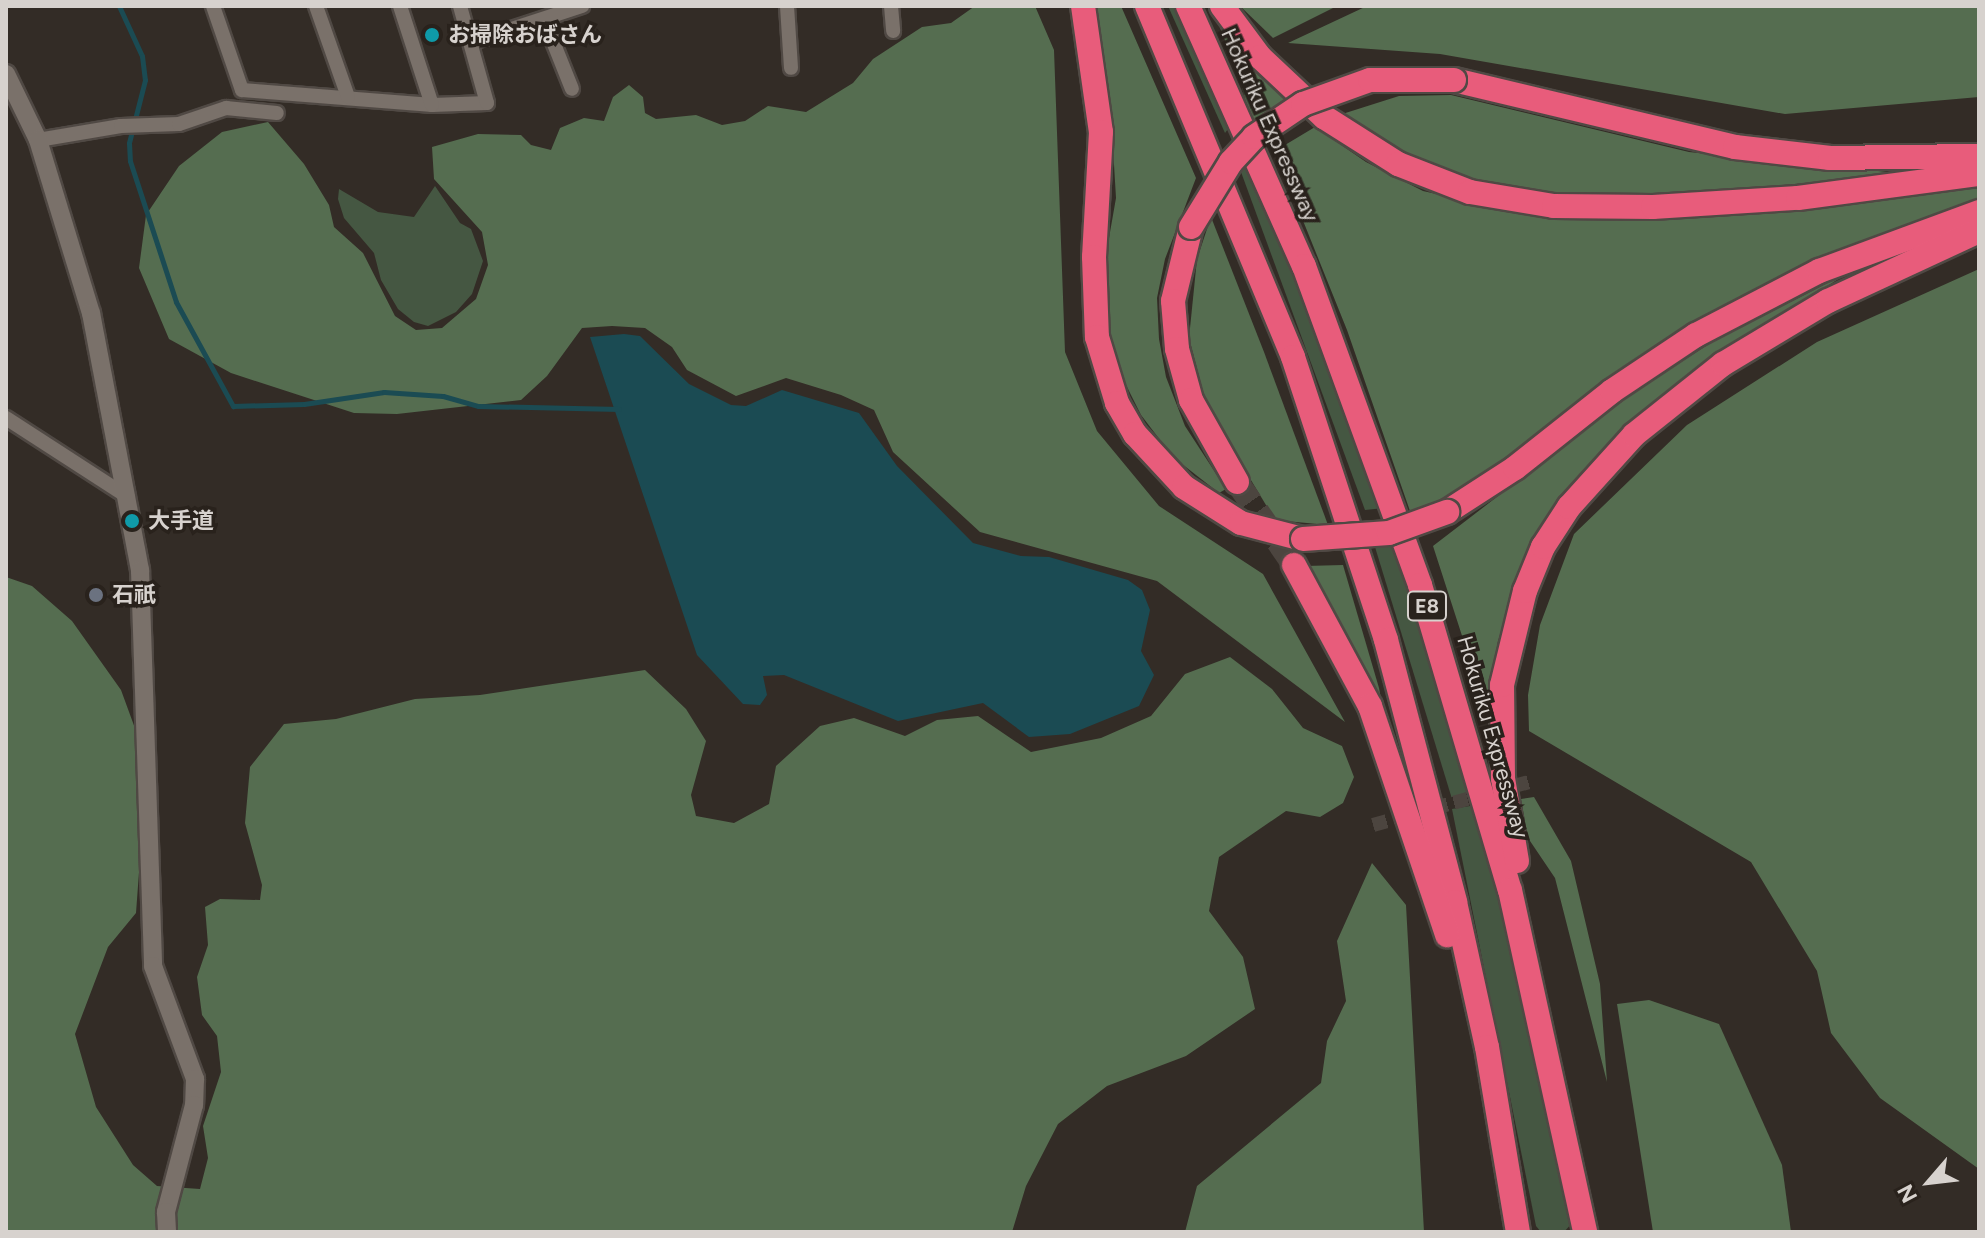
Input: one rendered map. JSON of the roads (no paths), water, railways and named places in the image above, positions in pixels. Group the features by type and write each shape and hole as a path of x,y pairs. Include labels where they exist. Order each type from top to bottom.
{"highway":[{"path":"1083,6 1101,132 1094,257 1097,337 1117,403 1135,434 1184,487 1241,523 1303,539 1389,533 1447,512 1515,468 1612,391 1696,335 1819,271 1979,212"},
{"name":"E8","path":"1147,6 1287,344 1386,640 1455,902 1518,1232"},
{"name":"Hokuriku Expressway","path":"1188,6 1304,266 1420,585 1510,890 1585,1232"},
{"path":"1222,6 1260,57 1324,117 1398,164 1470,192 1554,206 1653,207 1798,198 1979,174"},
{"path":"1237,482 1191,400 1177,349 1174,290 1191,227 1231,162 1254,137 1303,104 1370,80 1454,80 1735,147 1830,158 1979,156"},
{"path":"1593,1232 1503,778 1502,685 1525,591 1543,547 1576,497 1599,468 1669,403 1828,301 1979,231"},
{"path":"1294,565 1370,706 1397,774 1445,927 1511,1185"}],"street":[{"path":"213,6 242,90 432,105 487,103 460,6"},
{"path":"316,6 348,97"},
{"path":"400,6 432,105"},
{"path":"472,42 582,6"},
{"path":"787,6 791,68"},
{"path":"891,6 893,31"},
{"path":"544,19 572,89"},
{"path":"6,74 38,140 91,313 140,570 153,966 195,1079 194,1105 166,1212 167,1232"},
{"path":"38,140 121,126 179,124 226,108 277,113"},
{"path":"6,418 128,497"}],"water":[{"path":"640,336 689,384 731,405 746,406 782,390 859,413 897,466 973,543 1021,556 1049,557 1128,580 1142,590 1150,610 1141,651 1154,675 1139,706 1070,734 1029,737 983,703 898,721 784,675 763,676 767,695 760,705 743,704 697,655 590,337"}],"waterway":[{"path":"119,6 142,56 145,80 129,143 130,161 176,302 233,406 304,404 384,392 443,396 478,406 619,409"}],"tunnel":[{"path":"1237,482 1294,565"},
{"path":"1373,825 1533,781"}],"place":[{"name":"お掃除おばさん","path":"432,35"},
{"name":"大手道","path":"132,521"},
{"name":"石祇","path":"96,595"}]}
